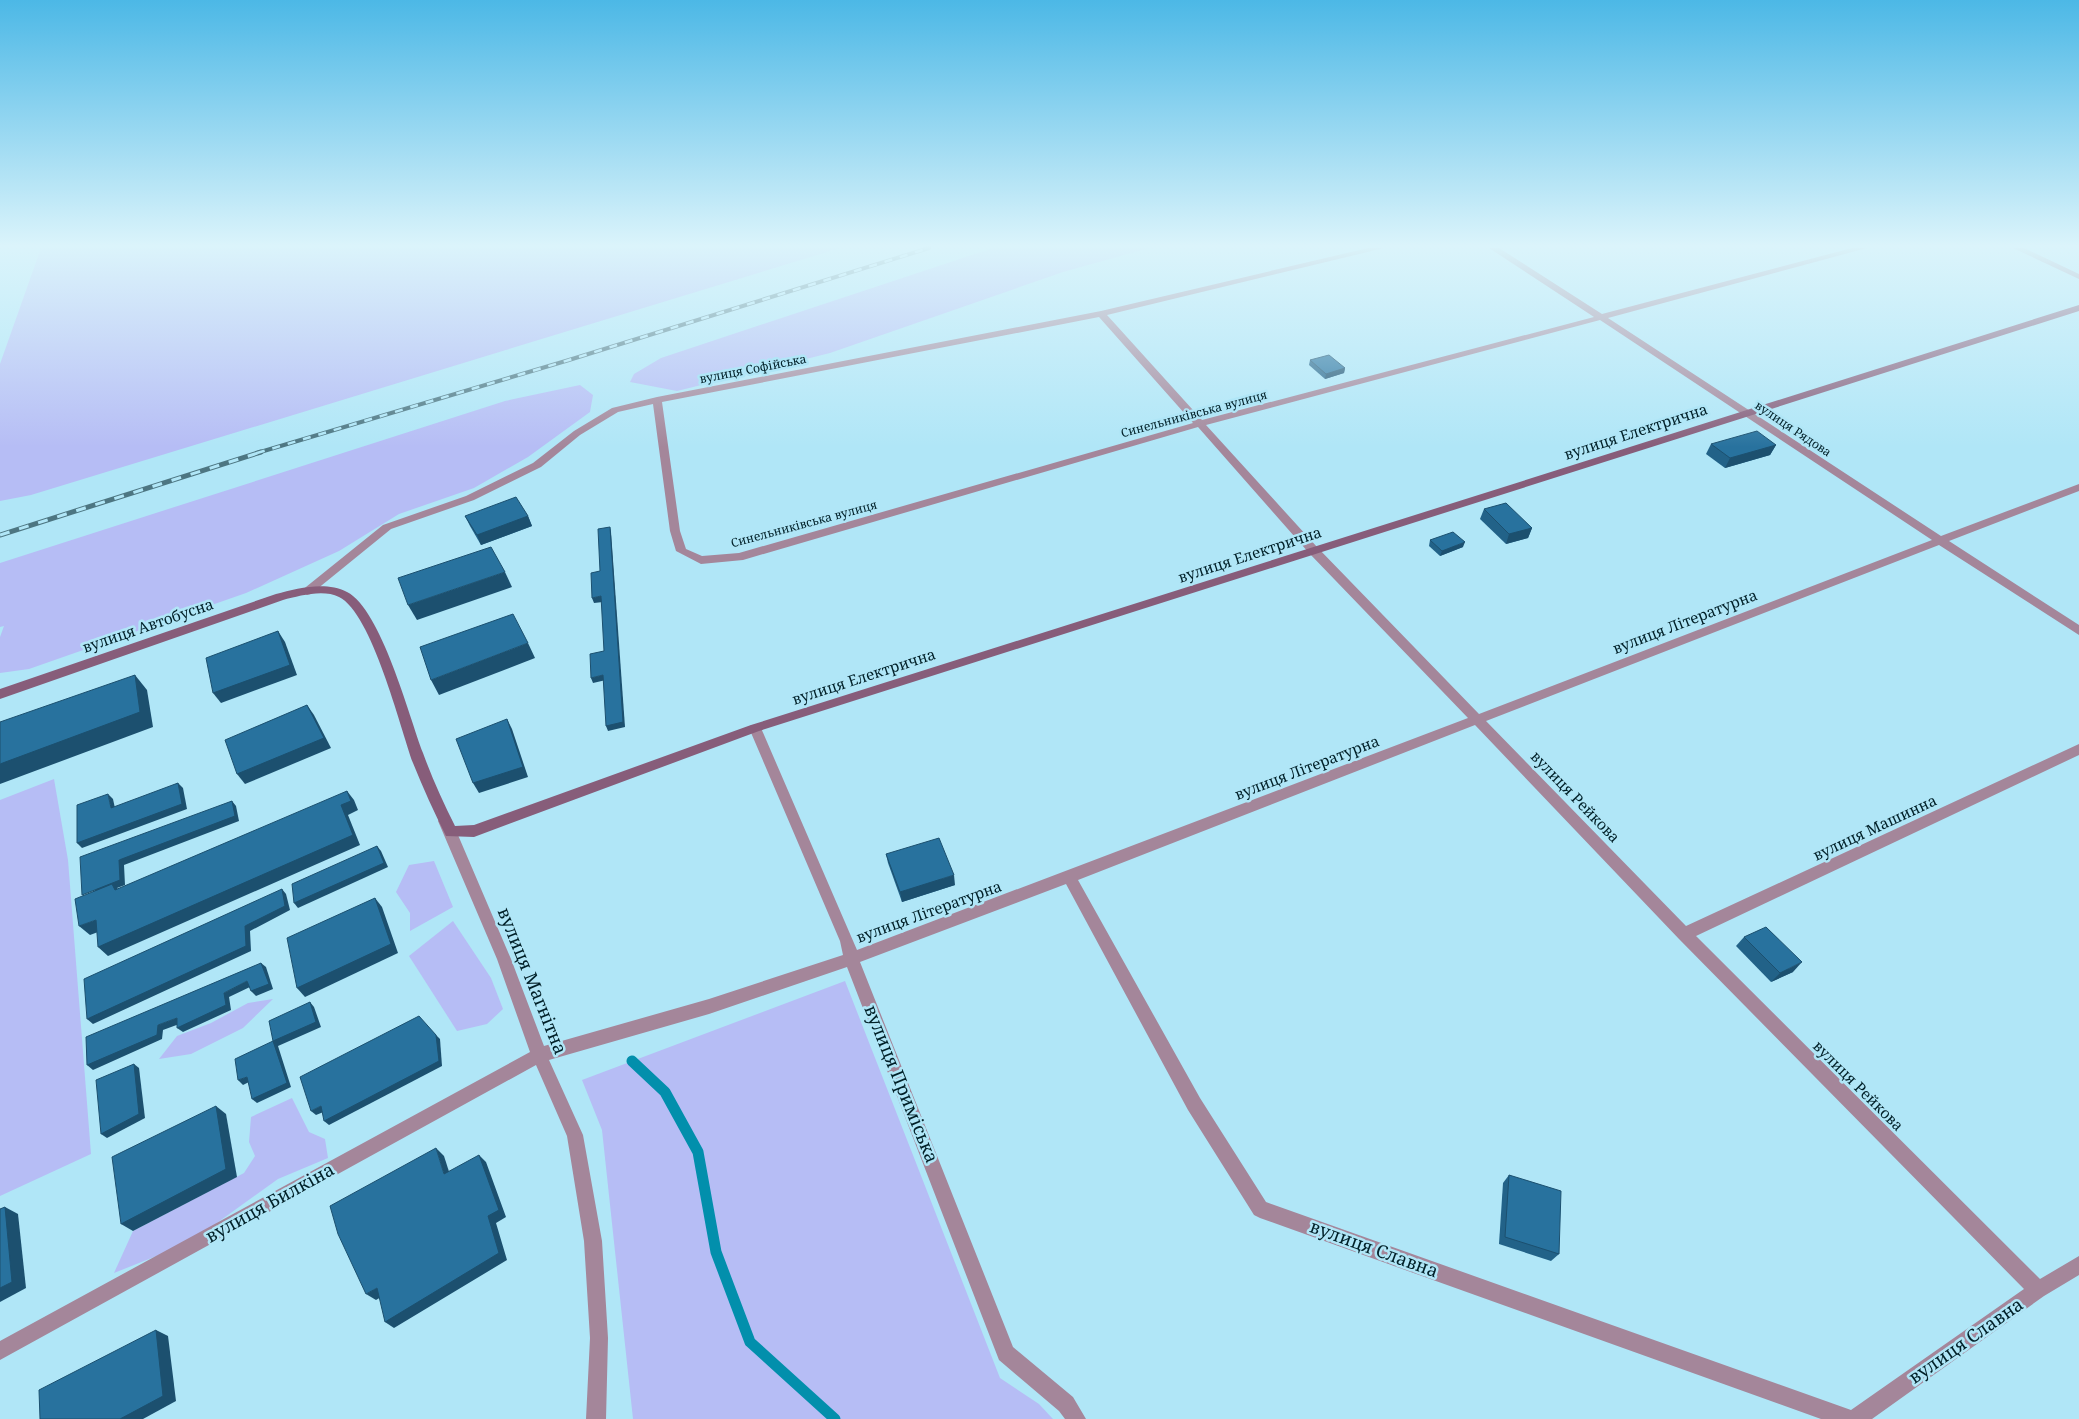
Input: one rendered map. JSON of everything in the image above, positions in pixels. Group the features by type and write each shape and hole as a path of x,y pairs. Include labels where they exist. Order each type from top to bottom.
{"street":[{"name":"вулиця Софійська","path":"657,400 1100,314"},
{"name":"вулиця Рейкова","path":"1101,314 1313,550 1684,934 2038,1290"},
{"name":"вулиця Рядова","path":"1598,314 1939,541 2079,631"},
{"name":"Синельниківська вулиця","path":"657,400 675,531 681,551 701,560 739,557 1199,424 1618,314"},
{"name":"вулиця Електрична","path":"451,832 474,830 755,728 2059,314"},
{"name":"вулиця Автобусна","path":"307,591 387,528 470,498 537,464 577,433 615,410 657,400"},
{"name":"вулиця Літературна","path":"539,1055 632,1031 851,958 1069,877 2079,487"},
{"name":"вулиця Автобусна","path":"0,694 280,597 307,591 331,591"},
{"name":"вулиця Магнітна","path":"331,591 349,597 363,612 383,659 432,794 451,832 504,959 539,1055 575,1135 594,1241 599,1338 596,1419"},
{"name":"вулиця Приміська","path":"755,728 847,941 851,958 1006,1352 1066,1404 1076,1419"},
{"name":"вулиця Машинна","path":"1684,934 2079,749"},
{"name":"вулиця Славна","path":"1069,877 1194,1104 1260,1209 1848,1419"},
{"name":"вулиця Билкіна","path":"0,1351 539,1055"},
{"name":"вулиця Славна","path":"1855,1419 2038,1290 2079,1265"}],"shaded area":[{"path":"18,314 623,314 31,495 0,501 0,364"},
{"path":"793,314 942,314 830,353 677,391 630,382 634,374 661,358"},
{"path":"580,385 593,395 590,412 528,457 474,488 399,514 339,551 246,593 29,669 0,673 0,637 4,626 0,627 0,563 505,401"},
{"path":"54,779 68,860 91,1154 0,1196 0,800"},
{"path":"434,861 453,907 410,931 410,913 396,892 409,865"},
{"path":"453,921 491,978 503,1009 487,1024 457,1031 409,956"},
{"path":"845,981 1000,1378 1039,1404 1053,1419 633,1419 602,1130 582,1080"},
{"path":"273,999 243,1028 191,1054 159,1059 177,1036 211,1023 248,1003"},
{"path":"292,1098 309,1132 325,1139 328,1158 278,1179 189,1243 114,1273 133,1231 244,1173 255,1156 249,1142 251,1117"}],"building":[{"path":"1329,355 1345,368 1326,374 1310,360"},
{"path":"1757,431 1776,445 1730,458 1711,444"},
{"path":"516,497 528,516 477,535 465,516"},
{"path":"1506,503 1532,528 1509,534 1484,509"},
{"path":"610,527 623,722 606,726 603,675 591,678 590,654 604,651 601,596 592,598 591,573 600,571 598,529"},
{"path":"1453,532 1465,542 1442,551 1430,540"},
{"path":"491,547 505,572 408,605 398,578"},
{"path":"513,614 528,643 431,680 420,647"},
{"path":"278,631 290,665 213,693 206,658"},
{"path":"135,675 140,712 0,764 0,722"},
{"path":"307,705 324,738 237,774 225,740"},
{"path":"507,719 523,767 473,783 456,739"},
{"path":"178,783 182,804 77,843 77,805 108,794 111,808"},
{"path":"347,791 351,801 341,805 353,835 98,947 96,920 79,926 75,899 112,884 115,890"},
{"path":"232,801 235,816 119,860 120,880 82,895 80,857"},
{"path":"939,838 954,875 900,892 886,854"},
{"path":"377,846 384,863 294,903 292,884"},
{"path":"282,889 285,906 245,926 246,946 87,1019 84,979"},
{"path":"375,898 391,944 297,988 287,938"},
{"path":"1766,927 1802,962 1780,973 1744,937"},
{"path":"261,963 269,984 251,991 247,981 224,993 226,1005 177,1028 177,1018 158,1025 157,1035 87,1065 86,1037"},
{"path":"310,1002 316,1022 273,1041 269,1021"},
{"path":"419,1016 436,1035 439,1061 324,1121 321,1106 311,1111 300,1077"},
{"path":"273,1041 287,1083 252,1099 247,1077 238,1080 235,1059"},
{"path":"134,1064 139,1114 101,1134 96,1080"},
{"path":"216,1106 226,1169 121,1224 112,1157"},
{"path":"436,1148 444,1174 479,1155 499,1210 488,1216 499,1253 385,1322 377,1288 366,1294 338,1234 330,1206"},
{"path":"1509,1175 1561,1191 1559,1254 1505,1237"},
{"path":"5,1207 12,1282 0,1288 0,1209"},
{"path":"156,1330 163,1396 120,1419 40,1419 39,1390"}],"waterway":[{"path":"632,1061 665,1092 698,1152 716,1252 750,1342 835,1419"}],"railway":[{"path":"257,453 716,314"},
{"path":"0,535 261,452"}]}
